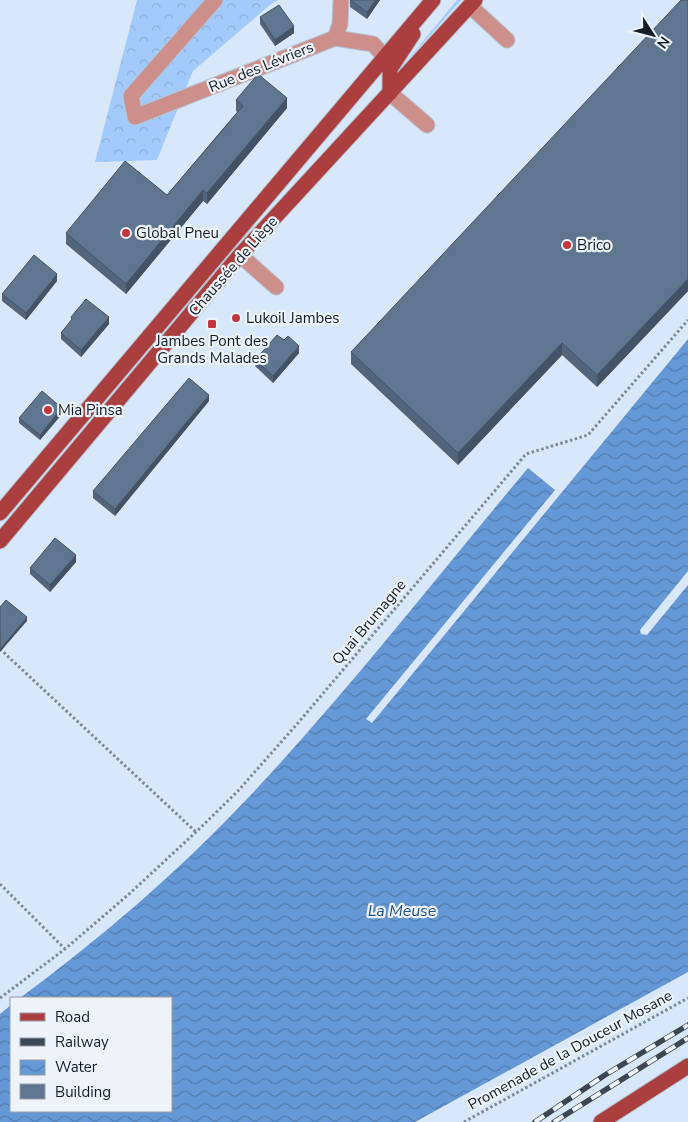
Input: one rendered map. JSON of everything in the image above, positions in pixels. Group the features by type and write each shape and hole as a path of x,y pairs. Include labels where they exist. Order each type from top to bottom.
{"main road":[{"name":"Chaussée de Liège","path":"0,541 240,255 472,3"},
{"name":"Chaussée de Liège","path":"0,513 429,4"},
{"path":"390,93 390,69 413,35 429,4"},
{"path":"601,1122 688,1066"}],"street":[{"name":"Rue des Lévriers","path":"215,0 131,96 135,117 335,38"},
{"path":"341,0 340,24 335,38 373,44 384,56"},
{"path":"472,3 507,40"},
{"path":"390,93 427,125"},
{"path":"240,255 276,287"}],"path":[{"name":"Quai Brumagne","path":"0,998 65,949 128,895 237,792 298,723 526,454 588,435 688,320"},
{"path":"0,649 196,832"},
{"path":"0,884 65,949"},
{"name":"Promenade de la Douceur Mosane","path":"464,1122 688,998"}],"green space":[{"path":"137,0 278,0 193,71 157,160 95,162"},
{"path":"457,0 461,0 401,68"}],"water":[{"name":"La Meuse","path":"688,339 688,571 640,630 641,634 647,635 688,585 688,972 415,1122 0,1122 0,1014 10,1006 10,1112 172,1112 172,997 21,997 80,952 138,903 194,852 247,799 320,719 528,468 555,490 366,719 372,723"}],"building":[{"path":"350,0 376,0 367,12"},
{"name":"Brico","path":"681,0 688,0 688,279 597,375 562,343 458,453 351,352"},
{"path":"279,5 294,26 275,40 260,17"},
{"path":"258,74 287,98 207,193 203,190 126,284 66,233 125,161 167,195 243,106 236,100"},
{"path":"34,255 57,274 26,313 2,294"},
{"path":"86,299 109,317 81,350 61,333"},
{"path":"277,335 284,340 288,336 299,346 273,376 255,360"},
{"path":"189,378 209,395 115,509 93,491"},
{"path":"42,391 62,408 40,435 19,418"},
{"path":"55,538 76,555 50,585 30,568"},
{"path":"6,600 27,617 0,649 0,607"}],"railway":[{"path":"535,1122 605,1075 688,1025"},
{"path":"554,1122 688,1038"}],"place":[{"name":"Global Pneu","path":"126,233"},
{"name":"Brico","path":"567,245"},
{"name":"Lukoil Jambes","path":"236,318"},
{"name":"Jambes Pont des Grands Malades","path":"212,324"},
{"name":"Mia Pinsa","path":"48,410"}]}
